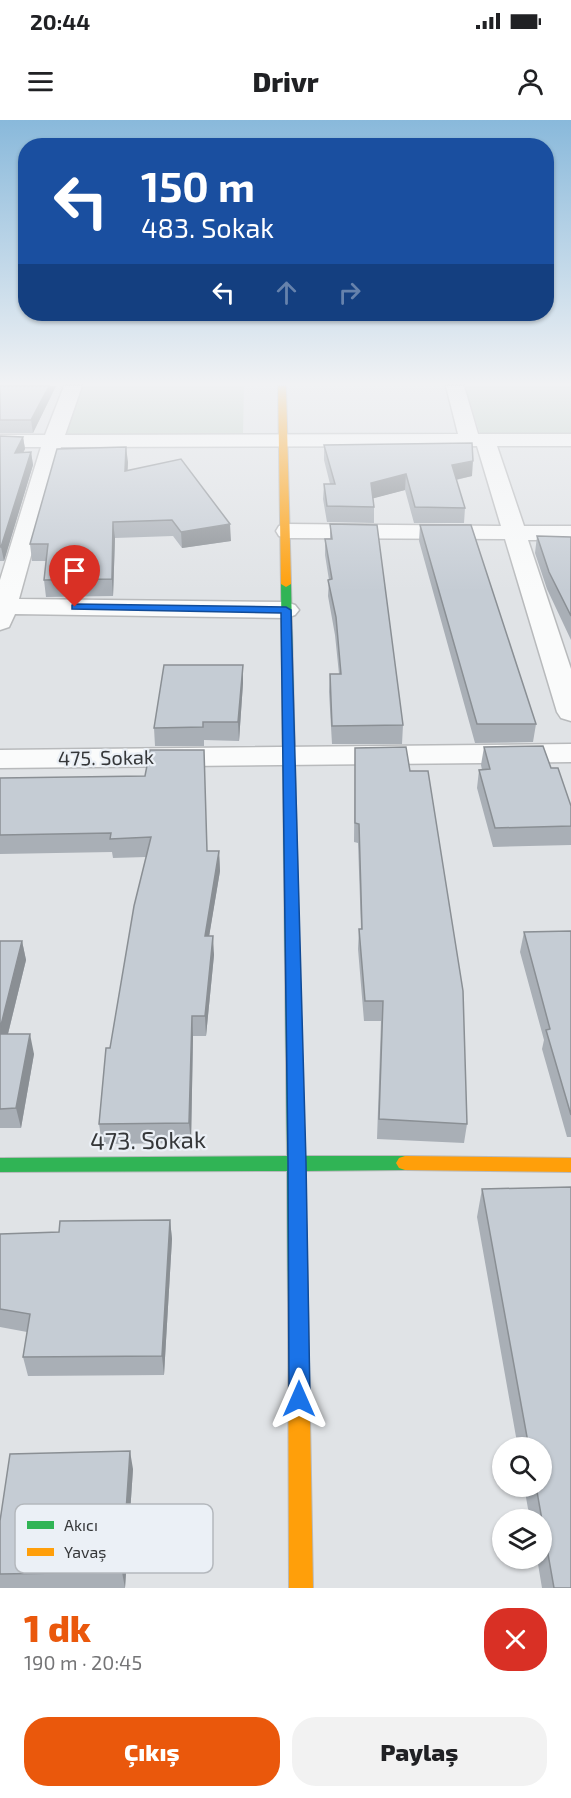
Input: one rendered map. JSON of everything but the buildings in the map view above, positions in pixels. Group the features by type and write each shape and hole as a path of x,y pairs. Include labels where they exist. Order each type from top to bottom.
{"street":[{"path":"49,455 2,611 286,610"},
{"path":"284,455 297,1162 301,1588"},
{"path":"483,455 513,534 571,712"},
{"path":"286,531 571,533"},
{"name":"475. Sokak","path":"0,759 571,753"},
{"name":"473. Sokak","path":"0,1165 297,1162 571,1165"}],"traffic: fast":[{"path":"286,584 298,1303"},
{"path":"0,1165 405,1163"}],"traffic: slow":[{"path":"283,455 286,584"},
{"path":"405,1163 571,1165"},
{"path":"298,1303 301,1588"}],"route":[{"path":"75,607 286,610 297,1162 299,1399"}]}
